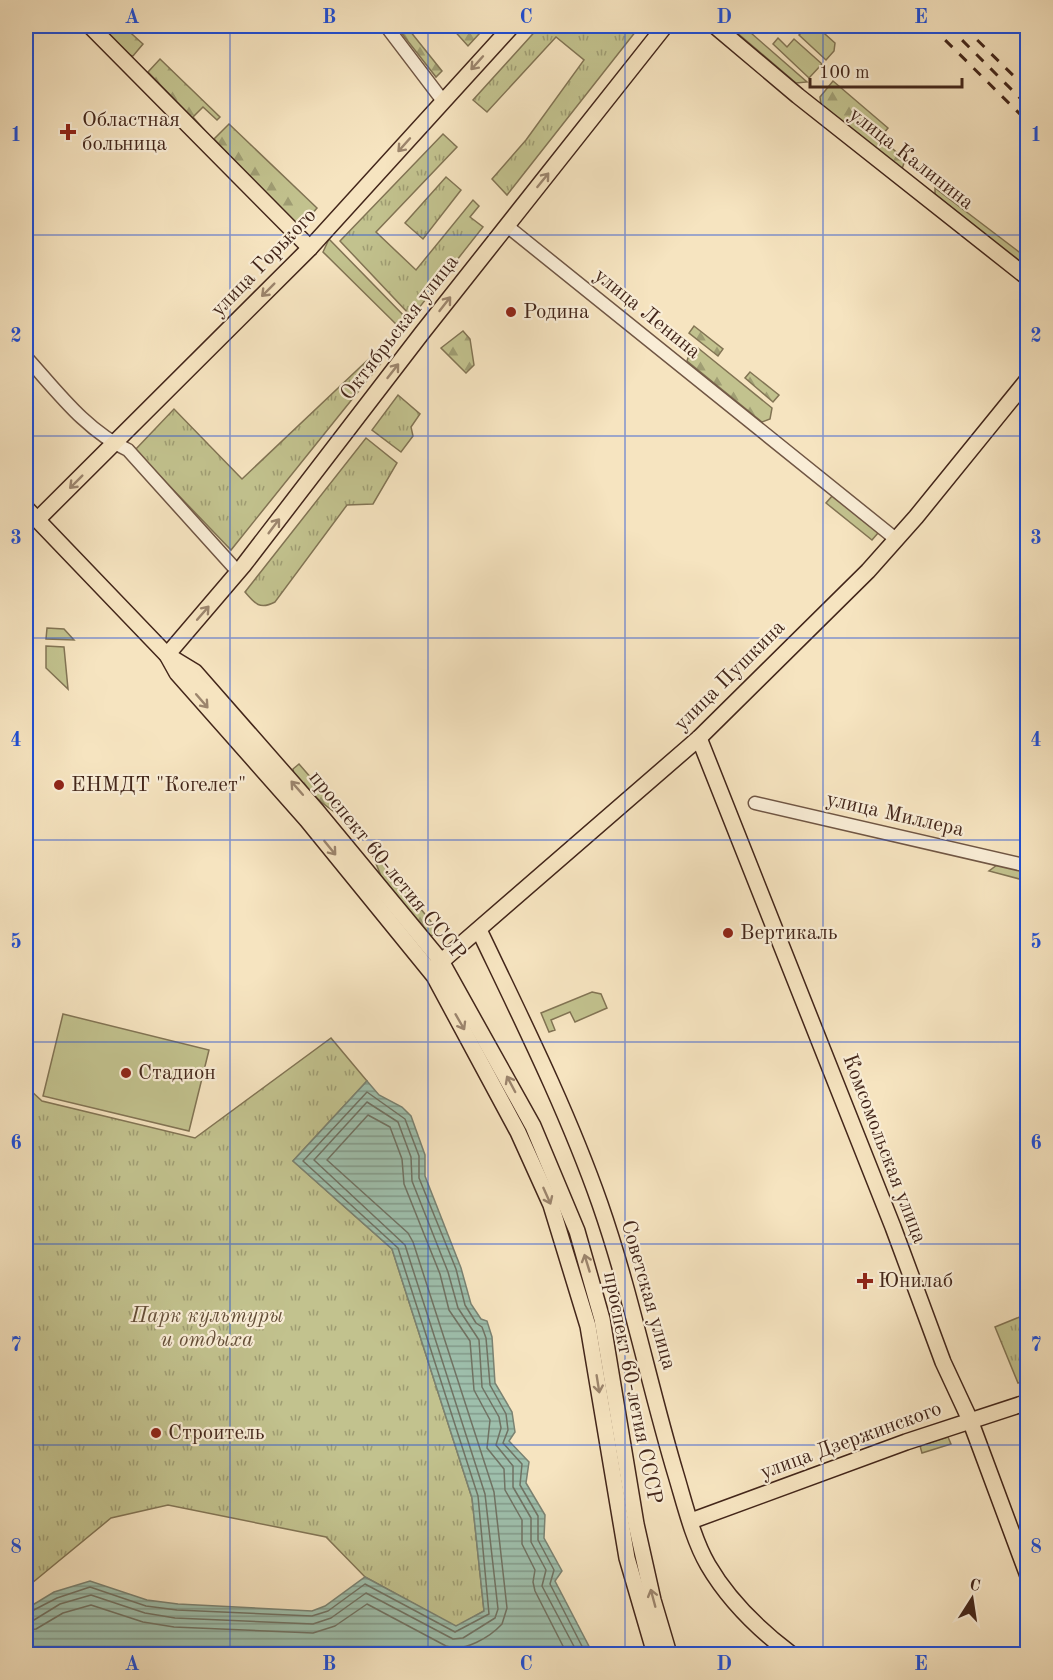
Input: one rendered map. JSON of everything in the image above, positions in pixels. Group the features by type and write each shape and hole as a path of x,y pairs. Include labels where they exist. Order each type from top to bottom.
{"main road":[{"path":"90,26 310,248"},
{"name":"улица Горького","path":"37,520 310,248 512,26"},
{"name":"Октябрьская улица","path":"167,655 238,572 665,26"},
{"name":"улица Калинина","path":"715,26 806,103 1028,278"},
{"name":"улица Пушкина","path":"436,966 699,738 897,540 1028,379"},
{"name":"проспект 60-летия СССР","path":"26,508 167,655 195,672 317,810 428,946 471,1041 518,1132 551,1205 588,1326 629,1525 636,1594 655,1654"},
{"name":"проспект 60-летия СССР","path":"167,655 177,673 436,966"},
{"name":"Комсомольская улица","path":"699,738 893,1227 943,1362 970,1420 1028,1576"},
{"name":"Советская улица","path":"479,930 576,1142 600,1204 632,1306 663,1432 707,1564 734,1602 754,1624 791,1654"},
{"name":"улица Дзержинского","path":"691,1521 970,1420 1028,1402"},
{"name":"проспект 60-летия СССР","path":"629,1525 669,1654"}],"street":[{"path":"386,26 443,101"},
{"name":"улица Ленина","path":"507,226 897,540"},
{"path":"26,357 87,423 114,444 128,450 238,572"},
{"name":"улица Миллера","path":"754,803 1028,866"}],"green space":[{"path":"99,26 123,26 143,44 133,56 129,55"},
{"path":"396,26 406,26 442,71 436,77"},
{"path":"450,26 470,26 479,34 468,46"},
{"path":"540,26 640,26 507,195 492,179 526,140 584,60 556,37 487,112 473,100"},
{"path":"729,26 743,26 807,82 796,83"},
{"path":"808,26 816,26 835,43 834,51 826,60 799,35"},
{"path":"778,38 787,47 794,39 822,64 809,78 773,44"},
{"path":"160,59 220,117 217,120 203,107 193,117 206,132 148,72"},
{"path":"833,81 888,128 883,134 883,140 905,160 902,169 821,105 820,97"},
{"path":"229,124 317,208 299,229 214,139"},
{"path":"443,134 457,147 376,232 416,270 473,200 479,206 470,217 483,227 415,313 410,315 340,241"},
{"path":"446,177 461,190 423,239 405,223"},
{"path":"935,188 1027,258 1027,268 935,194"},
{"path":"329,239 407,319 402,330 323,252"},
{"path":"694,326 723,349 718,356 689,333"},
{"path":"463,331 470,339 474,365 466,373 441,348"},
{"path":"698,348 772,408 770,419 762,422 687,361 690,351"},
{"path":"374,354 382,362 231,550 135,450 174,409 242,479"},
{"path":"750,372 779,395 773,402 745,378"},
{"path":"398,395 420,414 411,427 413,436 401,452 372,430"},
{"path":"366,438 397,463 373,504 347,505 275,602 265,606 255,603 245,592"},
{"path":"833,495 877,530 878,533 872,540 826,503"},
{"path":"47,628 64,629 74,640 46,639"},
{"path":"46,646 64,647 68,689 46,668"},
{"path":"299,764 346,818 344,819 321,802 294,775 293,769"},
{"path":"369,846 438,930 429,938 383,881"},
{"path":"997,865 1027,872 1027,881 989,871"},
{"path":"592,992 601,994 607,1008 575,1022 570,1012 551,1020 555,1030 549,1032 541,1013"},
{"name":"Стадион","path":"63,1014 209,1050 189,1131 43,1096"},
{"name":"Парк культуры и отдыха","path":"331,1038 367,1081 293,1161 392,1249 472,1498 484,1611 456,1627 365,1577 326,1537 168,1505 111,1518 26,1588 26,1049 29,1089 42,1101 195,1138"},
{"path":"1022,1316 1027,1331 1024,1336 1027,1347 1027,1380 1018,1383 995,1327"},
{"path":"948,1437 951,1444 922,1453 920,1446"}],"water":[{"path":"367,1081 379,1095 402,1107 411,1116 425,1155 425,1176 461,1268 471,1304 481,1319 487,1321 492,1337 495,1383 512,1412 515,1432 509,1441 529,1462 526,1483 545,1515 544,1538 562,1571 555,1581 593,1654 26,1654 26,1609 54,1592 90,1581 147,1600 178,1604 312,1611 325,1606 365,1577 456,1626 484,1611 472,1498 392,1249 293,1161"}],"railway":[{"path":"931,26 1028,122"},
{"path":"948,26 1028,106"},
{"path":"963,26 1028,90"}],"place":[{"name":"Областная больница","path":"68,132"},
{"name":"Родина","path":"511,312"},
{"name":"ЕНМДТ \"Когелет\"","path":"59,785"},
{"name":"Вертикаль","path":"728,933"},
{"name":"Стадион","path":"126,1073"},
{"name":"Юнилаб","path":"865,1281"},
{"name":"Строитель","path":"156,1433"}]}
